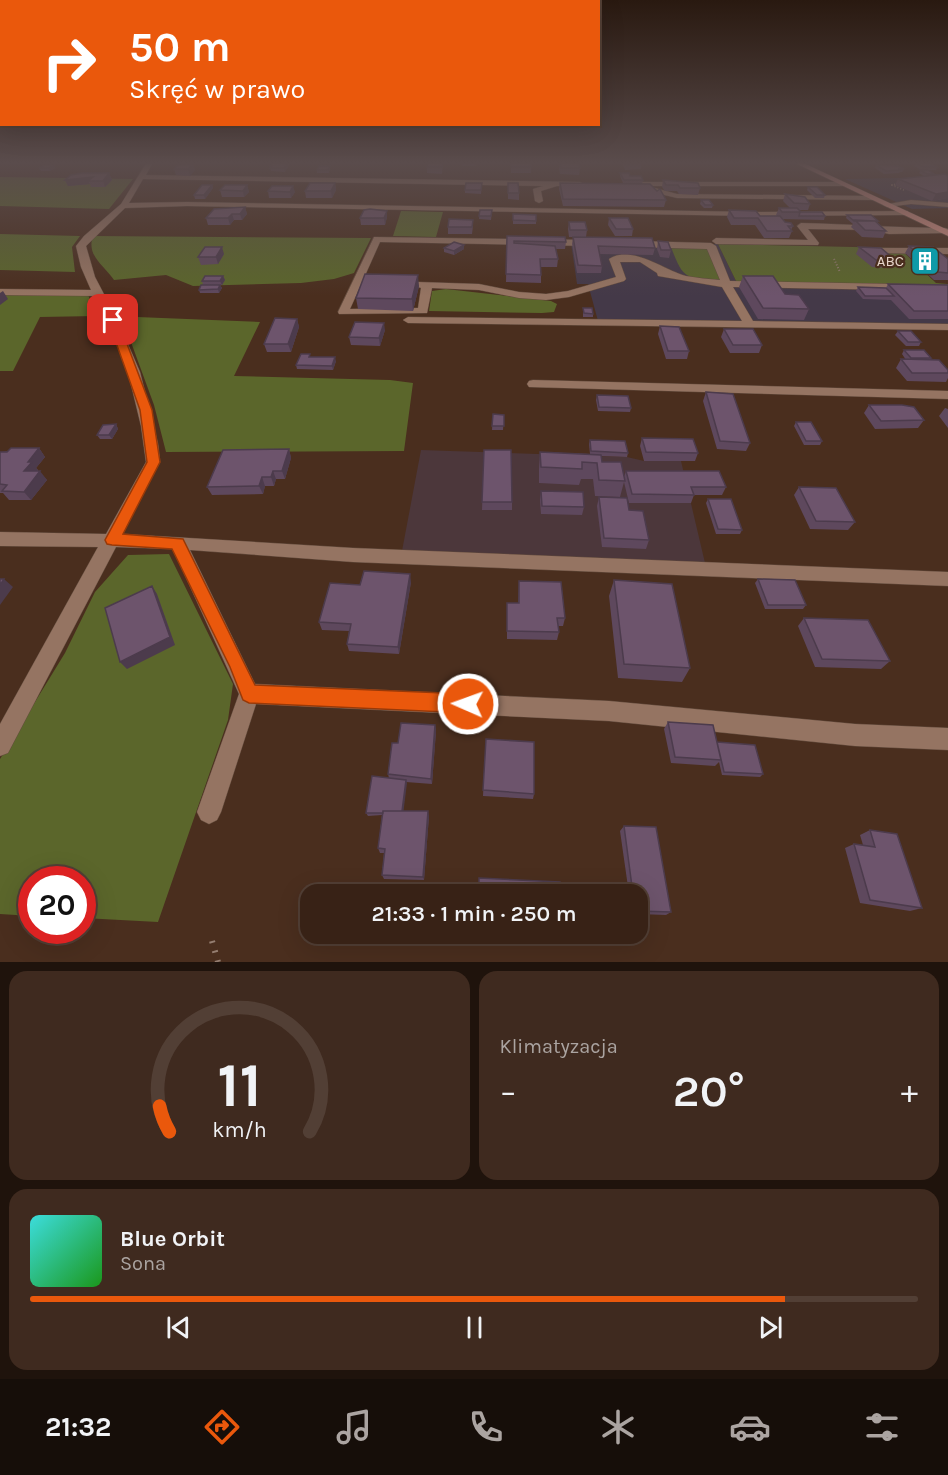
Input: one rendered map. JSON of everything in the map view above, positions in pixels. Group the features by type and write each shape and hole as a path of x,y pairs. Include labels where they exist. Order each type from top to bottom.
{"main road":[{"path":"891,207 946,232"}],"street":[{"path":"0,745 153,462 146,410 113,320 88,277 81,246 121,207"},
{"path":"350,207 753,214 905,213"},
{"path":"716,241 815,243 801,226 872,227 889,231 946,232"},
{"path":"427,285 423,311 343,312 377,239 604,243"},
{"path":"624,244 711,246 726,284 748,323"},
{"path":"876,251 948,251"},
{"path":"404,284 479,286 519,295 546,297 569,294 621,279 614,259 642,260 658,270 686,279 726,284 948,288"},
{"path":"652,275 671,274"},
{"path":"357,282 368,283"},
{"path":"0,292 97,293"},
{"path":"704,319 748,323"},
{"path":"390,320 948,327"},
{"path":"533,384 948,395"},
{"path":"0,539 112,540 353,555 948,579"},
{"path":"177,543 237,663 249,694 209,812"},
{"path":"249,694 609,711 855,735 948,739"}],"path":[{"path":"834,259 840,273"},
{"path":"212,940 218,962"}],"shaded area":[{"path":"907,207 948,207 948,208 912,209"},
{"path":"571,243 718,244 738,285 948,288 948,326 598,321 588,284 577,284"},
{"path":"421,450 681,461 705,563 402,551"}],"green space":[{"path":"32,207 111,207 109,209"},
{"path":"401,211 443,212 436,237 393,236"},
{"path":"0,234 80,236 72,247 75,272 0,270"},
{"path":"93,236 371,238 354,273 334,279 301,283 193,286 166,275 114,280 94,255 91,243"},
{"path":"718,244 899,248 936,283 948,284 948,287 737,283"},
{"path":"671,247 707,248 722,280 688,276 680,267"},
{"path":"446,289 551,301 557,304 554,312 542,313 429,311 432,291"},
{"path":"0,290 86,290 97,316 40,317 13,371 0,371"},
{"path":"137,317 260,322 234,376 390,380 413,383 404,451 166,452 154,405 124,323"},
{"path":"169,554 233,684 228,720 158,922 96,919 96,866 18,866 18,915 0,914 0,759 65,653 95,592 128,555"}],"building":[{"path":"245,207 240,214 232,214 228,218 206,218 214,209"},
{"path":"779,208 797,208 801,212 782,212"},
{"path":"364,210 387,211 384,218 360,218"},
{"path":"480,210 492,210 491,216 479,216"},
{"path":"729,210 756,211 760,216 780,216 785,222 791,223 793,226 788,226 792,231 767,231 758,218 734,218"},
{"path":"800,212 822,212 825,216 799,216"},
{"path":"513,214 536,215 536,221 513,220"},
{"path":"847,215 871,215 878,221 854,221"},
{"path":"609,218 628,218 633,229 616,229"},
{"path":"449,219 473,220 472,227 448,227"},
{"path":"855,220 875,221 886,231 865,230"},
{"path":"569,222 585,222 587,230 570,230"},
{"path":"507,236 565,237 566,242 514,241 514,243 555,246 558,259 540,259 541,275 506,274"},
{"path":"573,237 652,238 655,248 598,246 602,266 578,265"},
{"path":"658,241 668,242 671,250 661,250"},
{"path":"454,242 464,245 454,251 444,248"},
{"path":"909,246 933,247 948,259 948,273 938,272"},
{"path":"205,247 222,247 216,257 198,257"},
{"path":"859,247 881,248 895,260 876,260"},
{"path":"365,274 418,275 412,299 356,298"},
{"path":"205,276 223,276 220,281 202,281"},
{"path":"743,276 773,276 785,294 799,295 809,309 763,308"},
{"path":"888,284 948,285 948,311 914,311"},
{"path":"201,285 220,285 218,289 199,290"},
{"path":"858,287 886,288 894,296 865,296"},
{"path":"583,308 592,308 593,314 584,313"},
{"path":"275,318 297,319 288,344 264,344"},
{"path":"355,322 384,323 379,338 349,337"},
{"path":"660,326 679,327 689,351 668,351"},
{"path":"724,329 753,329 762,345 733,345"},
{"path":"898,331 911,331 921,342 908,342"},
{"path":"904,350 924,350 931,358 911,358"},
{"path":"301,354 310,354 309,357 335,357 332,366 296,365"},
{"path":"901,359 939,360 948,373 912,373"},
{"path":"706,392 733,394 750,443 720,441"},
{"path":"597,395 628,396 631,408 599,407"},
{"path":"869,405 914,407 924,420 881,421"},
{"path":"493,414 504,415 504,426 492,426"},
{"path":"796,422 811,422 822,441 806,441"},
{"path":"116,424 109,435 97,435 103,425"},
{"path":"642,438 693,439 698,453 646,452"},
{"path":"590,440 625,441 628,453 591,451"},
{"path":"11,448 39,448 24,471 40,471 24,492 2,491 7,485 0,484 0,452 7,452"},
{"path":"289,449 282,471 273,471 271,477 262,477 259,486 207,487 223,450"},
{"path":"484,450 511,450 512,502 482,502"},
{"path":"540,452 601,455 602,462 621,462 625,481 599,480 597,463 582,462 582,469 541,467"},
{"path":"626,471 719,471 726,487 691,487 694,495 632,494"},
{"path":"799,487 836,488 855,522 816,521"},
{"path":"541,491 583,492 584,507 542,506"},
{"path":"599,497 627,498 629,510 643,511 649,540 604,538"},
{"path":"708,499 731,499 742,530 718,529"},
{"path":"364,571 410,574 398,647 347,644 351,624 319,622 330,583 360,585"},
{"path":"758,579 795,580 806,605 768,605"},
{"path":"614,580 672,584 690,668 624,664"},
{"path":"519,581 561,582 565,618 557,618 559,632 507,631 507,603 519,603"},
{"path":"152,586 170,637 120,662 105,608"},
{"path":"804,618 868,620 890,661 822,659"},
{"path":"668,722 713,725 721,760 675,757"},
{"path":"401,723 435,725 431,779 388,774 392,743 398,743"},
{"path":"486,739 534,742 534,794 483,790"},
{"path":"717,742 755,745 763,774 724,772"},
{"path":"372,776 406,780 402,811 366,813"},
{"path":"383,811 428,811 423,877 382,875 385,849 378,848"},
{"path":"624,826 656,827 671,912 648,911 648,884 632,884"},
{"path":"870,830 897,834 922,908 870,900 854,844 875,847"},
{"path":"479,878 560,882 560,884 479,884"}],"place":[{"name":"ABC","path":"925,261"}],"route":[{"path":"113,320 146,410 153,462 112,540 177,543 237,663 249,694 468,704"}]}
